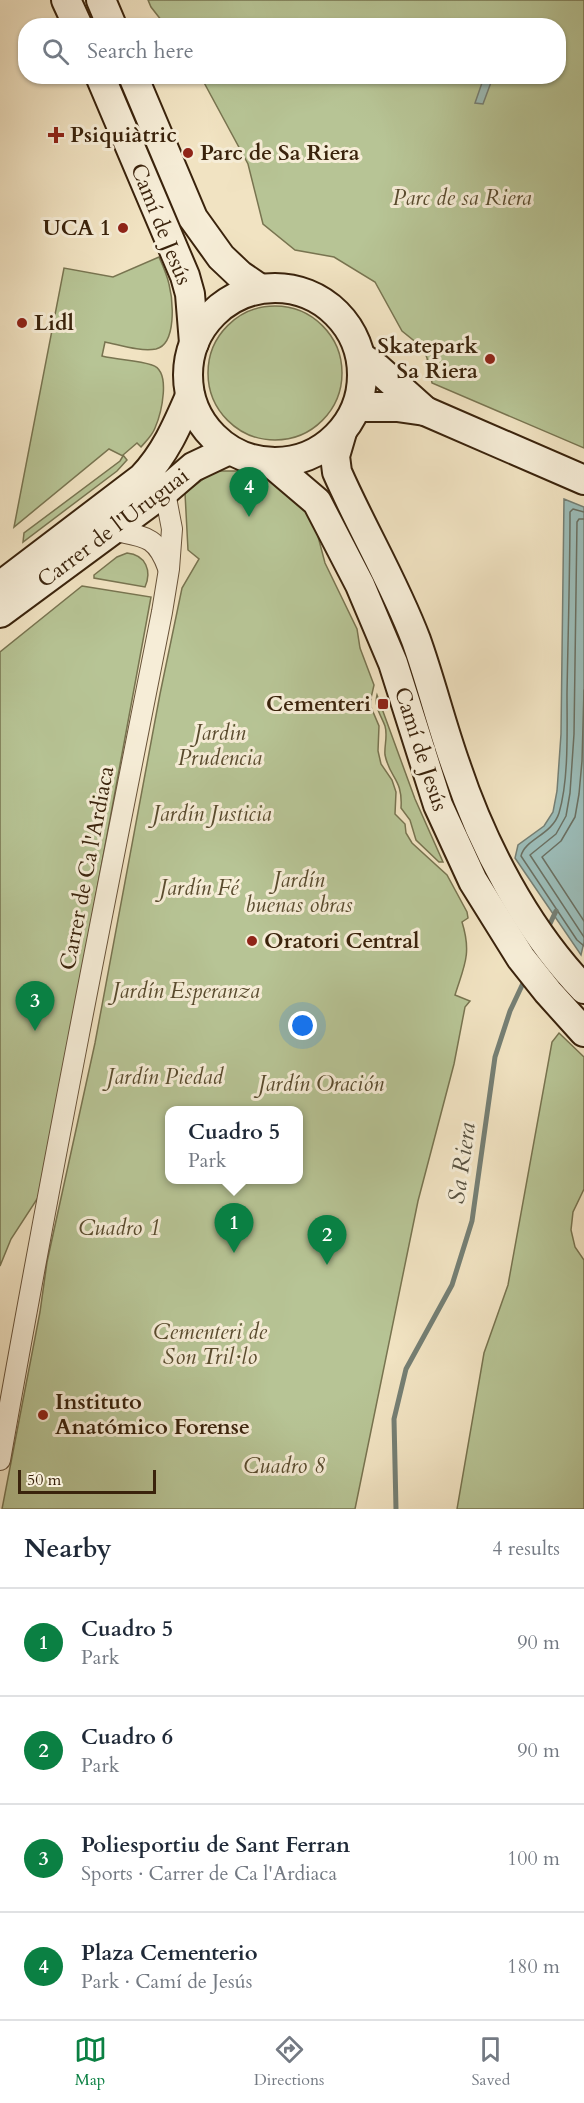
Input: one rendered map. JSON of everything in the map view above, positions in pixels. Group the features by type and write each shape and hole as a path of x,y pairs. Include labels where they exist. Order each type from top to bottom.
{"main road":[{"path":"66,0 74,18"},
{"path":"101,0 109,18"},
{"name":"Camí de Jesús","path":"103,84 185,276 190,294 194,343"},
{"name":"Camí de Jesús","path":"136,84 193,218 221,257 240,275 259,288"},
{"path":"286,287 312,294 344,321 358,344 362,382 357,407 342,432 325,447 306,457 270,462 251,459 229,450 210,434 190,396 188,369 194,343 213,313 226,301 259,288 286,287"},
{"path":"361,357 377,368 425,411"},
{"name":"Carrer de l'Uruguai","path":"0,586 142,478 159,458 174,433 190,396"},
{"path":"357,407 397,406 425,411 584,480"},
{"name":"Camí de Jesús","path":"342,432 336,456 337,472 402,603 465,793 505,877 543,937 582,987"},
{"name":"Carrer de l'Uruguai","path":"0,613 164,492 193,467 229,450"},
{"name":"Camí de Jesús","path":"270,462 317,502 360,585 393,663 424,763 446,824 473,881 504,933 534,974 584,1032"}],"street":[{"name":"Carrer de Ca l'Ardiaca","path":"0,1460 36,1258 169,569 172,529 159,458"},
{"path":"111,530 141,536 153,542 162,550 169,569"}],"green space":[{"name":"Parc de sa Riera","path":"148,0 584,0 584,448 432,383 423,348 402,331 375,282 334,257 295,250 263,224 248,164 205,84 566,84 566,18 160,18"},
{"path":"159,257 165,270 172,300 172,321 167,339 163,345 150,350 105,342 102,356 146,363 158,369 162,375 163,394 154,431 141,447 137,443 123,455 127,460 117,471 23,542 24,533 120,461 123,456 109,449 14,527 64,268 113,277"},
{"path":"275,306 301,311 323,325 337,347 342,373 337,399 323,421 301,435 275,440 249,435 227,421 213,399 208,373 213,347 227,325 249,311"},
{"name":"Cementeri de Son Tril·lo","path":"214,471 238,471 278,481 310,506 325,563 357,629 360,648 374,685 371,707 379,726 378,751 381,764 392,780 396,792 395,814 405,824 406,833 412,843 447,875 467,912 468,918 462,922 467,952 466,960 455,995 470,1001 465,1007 454,1064 418,1201 355,1509 2,1509 40,1312 47,1262 95,1043 160,694 182,588 199,559 188,550 185,493"},
{"path":"127,553 139,557 146,565 148,575 145,587 94,578 94,575 117,557"},
{"path":"82,586 151,597 41,1193 11,1239 0,1266 0,652"},
{"path":"377,695 415,799 443,862 439,862 416,840 410,820 401,808 400,791 385,755 386,730 377,707"},
{"path":"559,1033 584,1057 584,1189 573,1212 571,1230 575,1247 584,1260 584,1509 457,1509 484,1353 508,1285 552,1042"}],"water":[{"path":"482,84 490,84 483,104 475,103"},
{"path":"564,499 584,507 584,942 581,955 515,858 518,845 544,826 553,812 557,791 561,734"}],"waterway":[{"name":"Sa Riera","path":"547,930 556,911"},
{"name":"Sa Riera","path":"396,1509 394,1419 406,1369 452,1285 472,1221 495,1057 510,1011 525,979"}],"place":[{"name":"Psiquiàtric","path":"56,135"},
{"name":"Parc de Sa Riera","path":"188,153"},
{"name":"UCA 1","path":"123,228"},
{"name":"Lidl","path":"22,323"},
{"name":"Skatepark Sa Riera","path":"490,359"},
{"name":"Plaza Cementerio","path":"249,517"},
{"name":"Cementeri","path":"383,704"},
{"name":"Oratori Central","path":"252,941"},
{"name":"Poliesportiu de Sant Ferran","path":"35,1031"},
{"name":"Cuadro 5","path":"234,1253"},
{"name":"Cuadro 6","path":"327,1265"},
{"name":"Instituto Anatómico Forense","path":"43,1415"}],"park label":[{"name":"Jardin Prudencia","path":"220,746"},
{"name":"Jardín Justicia","path":"212,814"},
{"name":"Jardín Fé","path":"199,888"},
{"name":"Jardín buenas obras","path":"299,892"},
{"name":"Jardín Esperanza","path":"186,991"},
{"name":"Jardín Piedad","path":"165,1077"},
{"name":"Jardín Oración","path":"321,1084"},
{"name":"Cuadro 1","path":"119,1228"},
{"name":"Cuadro 8","path":"284,1466"}]}
